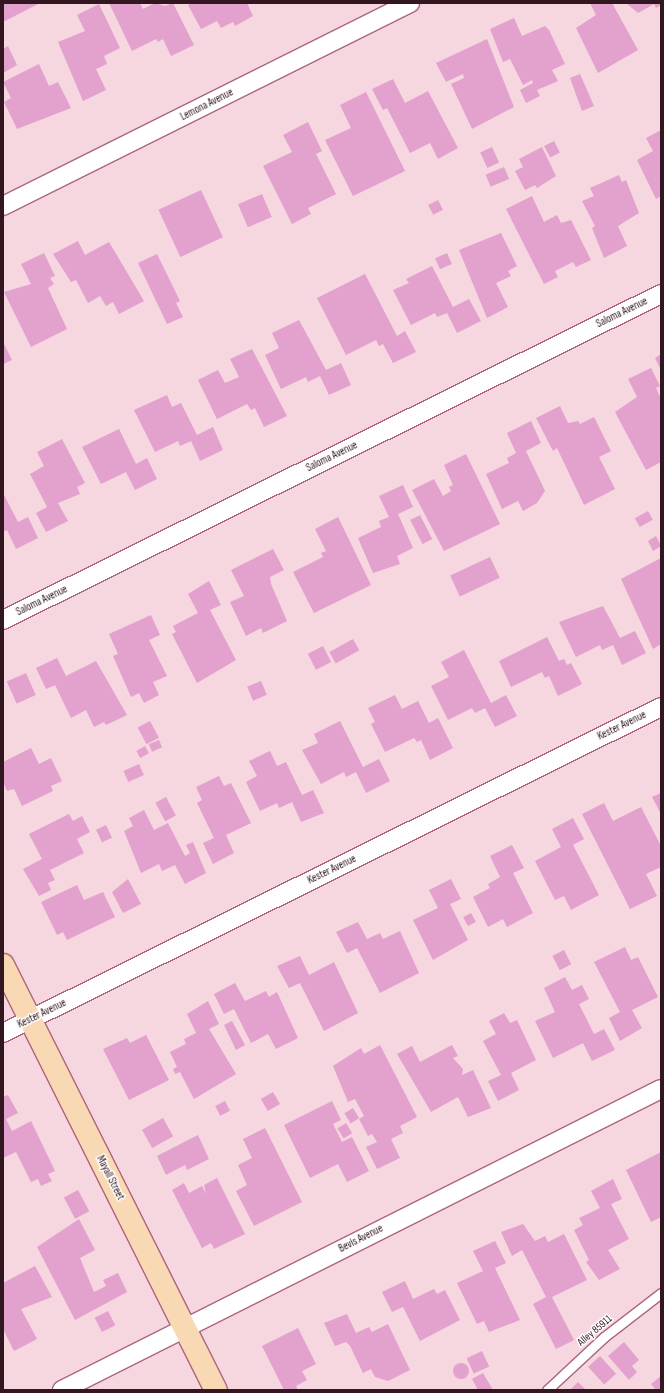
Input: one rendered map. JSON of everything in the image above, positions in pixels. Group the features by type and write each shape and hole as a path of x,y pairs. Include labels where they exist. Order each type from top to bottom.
{"street":[{"name":"Lemona Avenue","path":"5,200 410,3"},
{"name":"Saloma Avenue","path":"3,620 661,294"},
{"name":"Kester Avenue","path":"3,1033 661,707"},
{"name":"Mayall Street","path":"3,965 216,1390"},
{"name":"Bevis Avenue","path":"62,1390 661,1088"}],"lane":[{"name":"Alley 85911","path":"547,1390 604,1337 661,1293"}],"building":[{"path":"3,3 40,3 3,22"},
{"path":"109,3 140,3 143,9 155,3 165,6 173,3 194,45 171,56 163,39 158,42 156,39 132,51"},
{"path":"192,3 247,3 253,16 235,26 233,22 221,28 217,21 201,29 188,5"},
{"path":"590,3 612,3 638,50 598,73 576,28 596,15"},
{"path":"626,3 661,3 661,5 656,8 654,4 638,13"},
{"path":"99,4 120,48 104,56 107,64 96,69 106,90 83,101 58,42 85,31 77,15"},
{"path":"514,18 522,36 545,26 549,30 565,64 552,70 558,81 537,90 540,96 526,103 520,90 533,83 532,80 523,85 510,59 503,62 490,29"},
{"path":"487,39 514,107 472,129 451,84 464,78 463,74 446,82 436,63"},
{"path":"8,46 17,65 3,73 3,49"},
{"path":"39,64 49,86 58,82 71,108 17,129 4,102 11,98 3,82"},
{"path":"580,74 594,106 582,111 570,78"},
{"path":"393,79 405,103 428,91 458,148 438,159 430,143 410,153 387,108 383,110 372,89"},
{"path":"366,92 405,171 353,196 325,140 351,128 340,105"},
{"path":"308,122 322,151 316,154 336,194 308,208 311,214 292,224 263,166 292,152 283,135"},
{"path":"661,130 661,196 656,199 637,160 653,151 646,138"},
{"path":"554,141 560,153 550,158 544,146"},
{"path":"492,147 499,162 487,168 480,152"},
{"path":"542,147 556,176 537,188 535,185 525,190 515,171 523,167 519,159"},
{"path":"504,167 509,179 491,187 486,175"},
{"path":"619,175 622,182 626,180 639,213 618,226 627,246 604,258 592,228 595,226 582,201 594,196 590,188"},
{"path":"201,190 223,237 180,257 158,210"},
{"path":"262,194 272,217 248,227 238,204"},
{"path":"532,196 544,222 557,215 561,223 571,220 591,260 576,267 573,262 555,271 558,277 544,284 506,209"},
{"path":"438,200 443,210 433,215 428,205"},
{"path":"501,233 517,266 508,271 511,276 496,283 508,307 487,318 459,250"},
{"path":"78,241 85,255 109,242 144,301 119,314 113,302 106,306 100,296 88,303 76,280 71,282 53,254"},
{"path":"44,253 55,276 50,278 54,284 48,288 67,329 31,347 4,292 31,284 21,264"},
{"path":"447,253 452,264 440,269 435,258"},
{"path":"157,254 180,301 176,303 183,317 167,324 138,263"},
{"path":"432,266 453,307 469,299 481,321 457,333 447,313 437,317 435,313 411,325 393,290 409,283 406,279"},
{"path":"365,274 397,336 405,331 416,352 393,363 383,344 379,346 376,340 346,355 317,298"},
{"path":"299,320 326,370 341,363 351,385 329,395 320,376 308,382 306,377 281,389 265,355 279,348 272,333"},
{"path":"3,342 12,360 3,364"},
{"path":"252,349 287,416 264,427 255,408 251,410 247,404 217,419 198,380 218,370 225,383 239,377 230,359"},
{"path":"661,354 661,370 655,358"},
{"path":"651,368 660,386 656,388 661,399 661,462 646,470 615,412 637,397 628,379"},
{"path":"167,395 172,407 181,403 197,435 213,427 223,450 200,461 191,441 180,446 178,441 155,452 134,410"},
{"path":"560,406 568,423 578,421 580,424 594,417 611,451 599,457 615,489 584,505 557,448 553,451 536,418"},
{"path":"531,421 541,443 526,451 545,491 537,503 523,511 518,501 502,509 486,474 509,463 507,458 516,453 507,433"},
{"path":"119,429 136,464 147,458 157,479 135,490 126,472 101,484 82,447"},
{"path":"62,439 85,483 77,487 80,494 58,503 68,521 46,532 36,513 47,507 30,474 44,466 37,452"},
{"path":"466,454 500,524 444,551 412,490 434,479 443,496 451,491 449,487 453,485 444,465"},
{"path":"403,485 413,507 398,514 413,548 397,556 400,564 373,573 358,538 381,527 379,521 389,517 379,496"},
{"path":"3,493 18,522 28,517 38,538 16,549 7,530 3,532"},
{"path":"648,511 653,520 640,527 635,518"},
{"path":"420,515 432,539 422,544 410,520"},
{"path":"338,517 371,585 314,613 293,572 323,557 321,553 326,551 315,529"},
{"path":"656,536 661,546 653,551 648,541"},
{"path":"273,549 284,570 270,577 271,584 287,621 263,633 261,628 246,636 230,602 244,596 231,570"},
{"path":"490,557 500,578 460,596 450,576"},
{"path":"661,558 661,644 653,649 621,579"},
{"path":"209,581 221,605 210,610 236,660 197,683 172,634 176,632 173,626 198,613 188,594"},
{"path":"603,606 620,638 635,631 646,653 622,665 613,645 602,650 600,645 576,657 559,622"},
{"path":"151,615 160,635 149,640 167,676 153,682 159,695 144,703 139,693 131,697 113,656 118,654 109,634"},
{"path":"547,637 559,661 564,659 567,665 571,663 582,684 558,696 549,676 545,678 542,672 511,687 499,661"},
{"path":"353,639 359,650 336,663 329,652"},
{"path":"323,646 331,662 316,670 308,654"},
{"path":"464,650 491,703 506,695 517,716 495,727 485,708 475,713 472,708 448,720 431,686 449,677 441,662"},
{"path":"57,658 66,676 96,661 127,715 106,725 104,722 94,727 86,710 71,718 55,685 46,689 36,668"},
{"path":"26,673 36,695 17,703 7,682"},
{"path":"261,681 267,695 253,701 247,687"},
{"path":"395,695 402,709 418,701 429,723 438,718 453,748 430,760 421,740 417,742 414,738 385,752 371,724 375,722 368,708"},
{"path":"150,721 159,738 147,744 138,728"},
{"path":"340,721 363,767 379,759 390,781 366,793 356,772 346,777 344,772 321,784 302,750 318,743 314,734"},
{"path":"159,740 162,747 152,752 149,744"},
{"path":"145,746 149,753 140,758 136,751"},
{"path":"31,748 39,764 51,758 62,781 51,786 53,791 22,806 14,789 7,791 3,782 3,762"},
{"path":"270,751 277,766 286,762 302,795 313,790 324,813 301,822 292,802 279,808 277,803 260,811 246,782 257,776 249,761"},
{"path":"139,764 144,775 128,782 123,771"},
{"path":"219,776 224,786 231,783 251,823 226,835 234,853 213,864 203,843 214,838 197,803 202,800 196,787"},
{"path":"661,793 661,814 652,797"},
{"path":"166,797 176,816 165,821 155,803"},
{"path":"604,803 613,821 641,807 661,846 661,867 646,874 657,896 630,909 582,814"},
{"path":"144,810 154,830 168,823 185,856 190,853 186,845 193,842 206,873 185,884 175,865 162,871 159,864 141,873 124,831 133,826 129,818"},
{"path":"69,814 73,821 82,816 90,832 77,839 84,853 50,870 55,880 48,883 51,890 39,896 23,869 42,859 29,834"},
{"path":"573,818 584,839 573,845 599,895 571,910 564,896 555,900 535,861 561,847 552,829"},
{"path":"106,825 112,838 102,842 96,830"},
{"path":"512,845 524,868 513,873 533,913 507,927 503,919 488,927 473,897 490,888 488,884 500,877 490,856"},
{"path":"128,879 141,904 123,913 112,892"},
{"path":"451,879 461,899 450,904 468,940 433,960 413,920 438,908 429,890"},
{"path":"77,885 84,900 103,892 115,917 67,940 63,932 57,935 41,902"},
{"path":"471,913 476,922 468,926 463,917"},
{"path":"358,922 367,939 380,933 383,939 400,931 419,973 380,993 357,948 347,953 336,932"},
{"path":"625,947 631,960 638,957 658,997 632,1010 642,1028 620,1041 609,1018 620,1012 594,962"},
{"path":"564,950 571,964 560,970 552,956"},
{"path":"300,956 309,975 334,962 358,1013 324,1031 300,983 289,988 277,966"},
{"path":"565,977 572,990 582,985 589,999 579,1004 594,1034 604,1029 615,1050 592,1061 583,1043 553,1058 535,1021 555,1012 544,988"},
{"path":"235,983 245,1001 266,991 269,997 277,992 298,1038 276,1049 268,1034 251,1043 234,1009 224,1014 214,994"},
{"path":"208,1001 219,1024 209,1029 236,1074 194,1099 180,1072 175,1074 173,1069 177,1067 170,1052 186,1044 184,1039 196,1033 187,1014"},
{"path":"504,1013 510,1023 517,1020 536,1060 511,1073 519,1090 498,1101 488,1081 501,1075 483,1041 496,1034 489,1021"},
{"path":"232,1021 245,1045 236,1050 224,1025"},
{"path":"146,1035 169,1080 129,1100 103,1049 127,1038 130,1043"},
{"path":"380,1045 417,1117 400,1126 403,1133 391,1139 400,1158 377,1169 366,1147 377,1142 372,1134 368,1136 359,1119 364,1116 355,1099 348,1102 333,1066 361,1048 364,1054"},
{"path":"452,1045 458,1056 453,1058 463,1069 462,1075 473,1070 491,1108 468,1117 458,1097 431,1112 397,1054 412,1046 420,1062"},
{"path":"273,1092 280,1104 268,1111 261,1099"},
{"path":"8,1095 18,1113 6,1119 12,1131 31,1121 55,1171 48,1174 52,1181 41,1186 38,1179 31,1182 16,1152 3,1158 3,1097"},
{"path":"225,1101 230,1111 220,1116 215,1106"},
{"path":"332,1101 341,1120 333,1124 342,1142 352,1137 369,1171 347,1182 338,1164 310,1178 284,1125"},
{"path":"353,1108 359,1118 351,1123 344,1113"},
{"path":"163,1118 173,1136 152,1148 142,1130"},
{"path":"346,1123 352,1133 344,1138 337,1128"},
{"path":"265,1128 302,1202 254,1226 236,1191 247,1185 238,1165 252,1158 243,1139"},
{"path":"198,1135 209,1159 187,1170 185,1165 166,1175 157,1156"},
{"path":"661,1152 661,1217 651,1222 626,1170"},
{"path":"217,1178 245,1234 214,1249 211,1243 202,1248 172,1190 184,1183 189,1193 202,1186 206,1194 204,1185"},
{"path":"613,1179 622,1199 611,1204 629,1239 608,1250 620,1269 599,1280 586,1262 589,1260 574,1230 583,1225 579,1218 600,1208 591,1191"},
{"path":"78,1190 89,1211 75,1219 64,1198"},
{"path":"79,1219 95,1250 80,1258 94,1292 106,1286 103,1280 118,1273 127,1292 75,1320 37,1247"},
{"path":"523,1224 535,1241 545,1236 548,1242 564,1234 587,1280 552,1297 574,1340 556,1349 533,1304 546,1297 522,1250 512,1256 501,1232"},
{"path":"495,1241 506,1263 495,1268 520,1320 489,1332 484,1321 477,1324 457,1283 483,1271 473,1251"},
{"path":"35,1266 52,1297 21,1309 37,1339 14,1351 3,1329 3,1283"},
{"path":"405,1281 413,1299 434,1289 437,1294 445,1290 460,1320 420,1341 403,1307 392,1312 382,1292"},
{"path":"108,1311 115,1325 102,1332 95,1318"},
{"path":"347,1314 356,1333 369,1327 372,1332 388,1324 410,1370 388,1381 375,1377 371,1369 363,1373 350,1346 346,1342 335,1346 324,1323"},
{"path":"298,1328 316,1364 302,1371 307,1380 296,1386 298,1390 284,1390 262,1346"},
{"path":"624,1342 639,1360 632,1366 637,1372 629,1380 608,1356"},
{"path":"482,1351 489,1366 474,1374 467,1358"},
{"path":"600,1356 616,1374 604,1385 588,1367"},
{"path":"461,1363 468,1368 469,1371 464,1378 461,1379 454,1374 453,1371 458,1364"},
{"path":"483,1373 493,1390 478,1390 472,1379"},
{"path":"661,1376 661,1390 656,1390 651,1384"},
{"path":"578,1382 586,1390 570,1390"}]}
